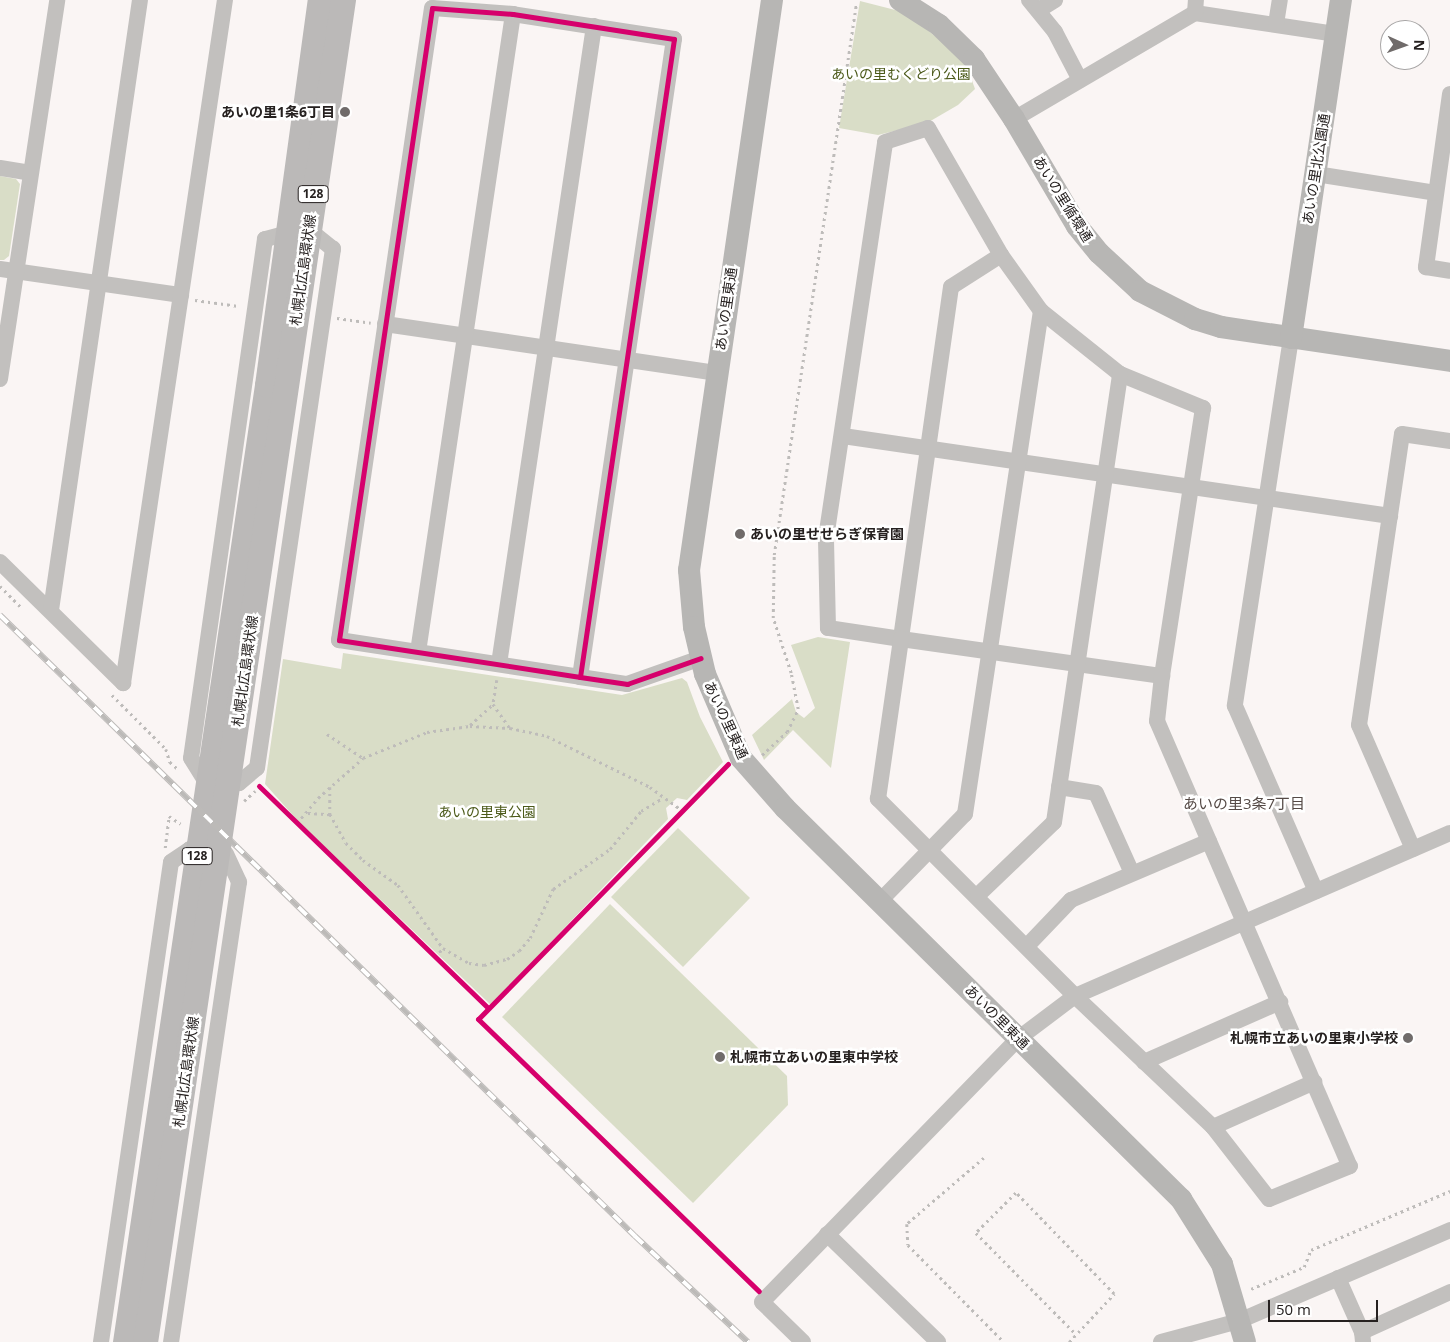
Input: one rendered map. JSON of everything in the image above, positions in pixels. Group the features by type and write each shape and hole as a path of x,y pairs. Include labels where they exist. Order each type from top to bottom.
{"main road":[{"name":"札幌北広島環状線","path":"136,1335 277,387 298,231 320,0"},
{"name":"札幌北広島環状線","path":"298,231 343,0"}],"street":[{"path":"0,379 8,270 31,173 57,0"},
{"path":"50,610 140,0"},
{"path":"0,562 124,682 187,297 225,0"},
{"name":"あいの里東通","path":"772,0 689,570 694,627 705,674 741,758 784,808 1180,1199 1222,1264 1246,1342"},
{"name":"あいの里循環通","path":"900,0 939,25 974,59 1014,119 1077,226 1099,253 1140,291 1195,319 1291,338 1450,361"},
{"path":"1054,0 1034,5 1080,80"},
{"path":"1276,24 1280,0"},
{"name":"あいの里北公園通","path":"1291,338 1342,0"},
{"path":"1014,119 1080,80 1195,6 1276,24 1336,34"},
{"path":"580,677 674,39 513,14 432,8 381,324 339,640 418,652 499,670 580,677 627,684 701,658"},
{"path":"418,652 513,14"},
{"path":"499,670 594,26"},
{"path":"1450,94 1426,267 1450,271"},
{"path":"1001,255 951,287 930,448 901,639 878,798 928,849 978,895 1075,996 1213,1127 1269,1199 1350,1166 1246,921 1208,841 1157,721 1162,676 1203,408 1120,374 1041,311 1001,255 928,128 885,142 843,436 826,538 828,628 901,639 988,652 1076,665 1162,676"},
{"path":"0,168 31,173"},
{"path":"1316,174 1436,193"},
{"path":"298,231 333,249 257,768 239,783 204,780 191,758 265,239 298,231"},
{"path":"8,270 187,297"},
{"path":"879,902 928,849 965,814 1041,311"},
{"path":"381,324 547,346 717,373"},
{"path":"1291,338 1234,706 1316,891"},
{"path":"978,895 1054,822 1103,475 1120,374"},
{"path":"1413,849 1359,725 1402,434 1450,441"},
{"path":"843,436 1103,475 1267,496 1390,516"},
{"path":"1059,788 1096,792 1132,873"},
{"path":"803,1342 762,1302 1019,1038 1075,996 1450,832"},
{"path":"1027,946 1071,900 1208,841"},
{"path":"101,1342 171,862 190,849 226,854 238,882 171,1342"},
{"path":"1144,1062 1280,1002"},
{"path":"150,1009 218,1018"},
{"path":"1213,1127 1314,1082"},
{"path":"1161,1342 1239,1321 1450,1230"},
{"path":"827,1234 938,1342"},
{"path":"1338,1278 1362,1337 1450,1292"}],"path":[{"path":"761,756 787,732 798,709 791,673 773,618 773,564 856,5"},
{"path":"187,297 243,307"},
{"path":"329,317 381,324"},
{"path":"0,586 27,612"},
{"path":"470,726 493,704 499,670"},
{"path":"110,693 166,749 170,762 182,772"},
{"path":"493,704 510,728"},
{"path":"297,823 330,788 363,758 427,732 470,726 510,728 547,736 574,746 650,787 682,810"},
{"path":"327,734 363,758"},
{"path":"235,805 249,798 259,786 266,792"},
{"path":"330,788 330,814 346,843 362,860 398,885 444,948 469,962 484,965 507,959 530,938 553,889 610,849 641,810 663,798"},
{"path":"676,818 689,804"},
{"path":"306,814 330,814"},
{"path":"164,855 170,816 175,817 185,828"},
{"path":"291,817 304,830"},
{"path":"435,956 444,948"},
{"path":"428,950 442,963"},
{"path":"984,1158 907,1224 908,1245 1004,1342"},
{"path":"1251,1289 1304,1267 1311,1250 1450,1191"},
{"path":"1068,1342 1076,1334 1114,1294 1016,1194 976,1233 1076,1334"}],"green space":[{"name":"あいの里むくどり公園","path":"860,1 907,13 965,61 975,89 958,105 927,123 878,135 839,128"},
{"path":"0,176 16,179 20,184 9,256 4,260 0,260"},
{"path":"818,637 850,642 831,768 793,730 764,760 752,735 792,699 796,712 804,718 815,708 791,645"},
{"name":"あいの里東公園","path":"343,653 622,695 682,678 687,682 700,717 723,762 687,800 677,798 666,808 668,819 491,1005 299,822 265,784 283,659 341,669"},
{"path":"678,828 750,898 683,967 611,897"},
{"path":"610,904 787,1076 788,1105 693,1203 502,1017"}],"railway":[{"path":"0,615 635,1236 748,1342"}],"cycle path":[{"path":"580,677 674,39 513,14 432,8 339,640 580,677 627,684 701,658"},
{"path":"728,764 478,1019 759,1291"},
{"path":"259,786 488,1008"}],"place":[{"name":"あいの里1条6丁目","path":"345,112"},
{"name":"あいの里せせらぎ保育園","path":"740,534"},
{"name":"札幌市立あいの里東小学校","path":"1408,1038"},
{"name":"札幌市立あいの里東中学校","path":"720,1057"}],"district":[{"name":"あいの里3条7丁目","path":"1244,804"}]}
